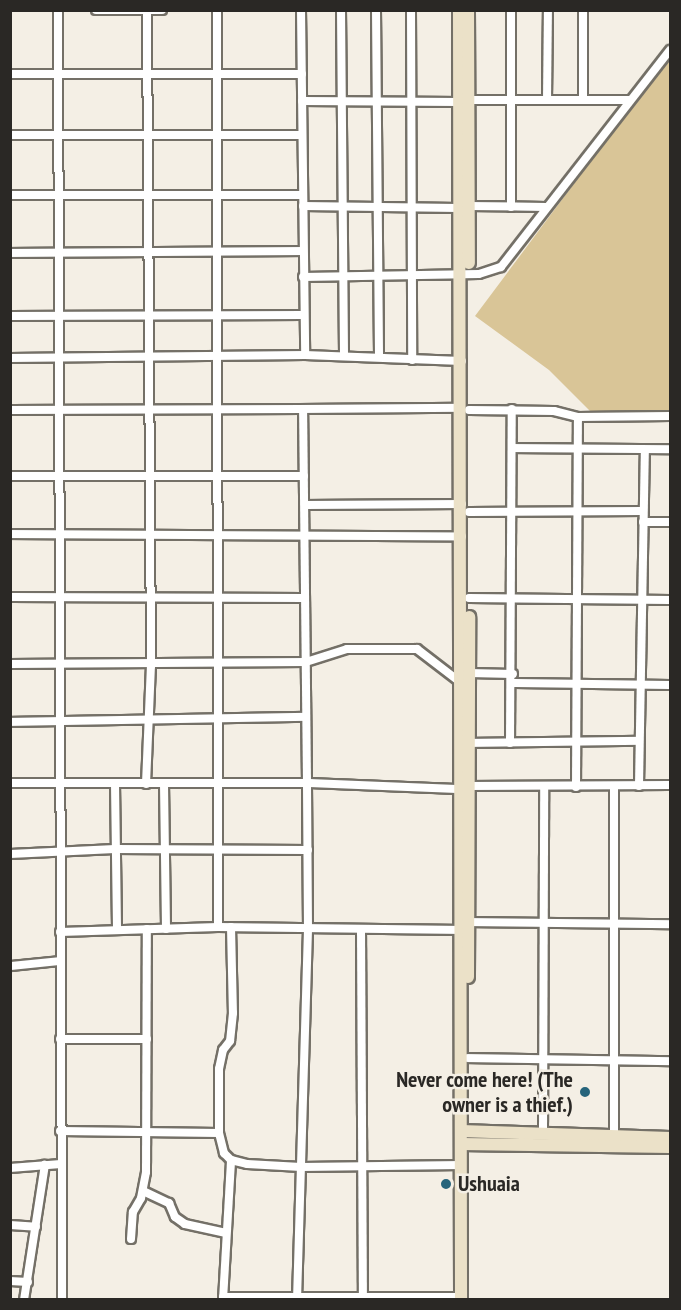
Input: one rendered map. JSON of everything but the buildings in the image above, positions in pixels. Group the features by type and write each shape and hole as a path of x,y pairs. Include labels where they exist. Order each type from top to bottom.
{"main road":[{"path":"459,10 463,101 466,508 469,598 465,678 464,787 464,1299"},
{"path":"463,101 468,10"},
{"path":"465,274 462,361 465,409"},
{"path":"464,787 468,743 462,537 466,508"},
{"path":"464,1299 462,1165 468,1058 465,927"},
{"path":"465,1138 543,1134 670,1147"},
{"path":"465,1138 614,1141 670,1138"}],"street":[{"path":"58,10 62,1299"},
{"path":"96,10 162,10"},
{"path":"217,10 220,597 218,927"},
{"path":"302,10 302,251 305,355"},
{"path":"341,10 344,356"},
{"path":"376,10 379,357"},
{"path":"411,10 412,360"},
{"path":"511,10 511,207"},
{"path":"547,99 548,10"},
{"path":"583,10 583,99"},
{"path":"146,784 151,666 147,11"},
{"path":"303,277 465,274 501,267 629,100 670,51"},
{"path":"10,74 302,74"},
{"path":"302,101 629,100"},
{"path":"10,135 302,135"},
{"path":"10,195 219,193 303,195"},
{"path":"303,206 546,207"},
{"path":"10,253 302,251"},
{"path":"10,316 304,315"},
{"path":"10,358 305,355 462,361"},
{"path":"297,1298 308,929 303,409"},
{"path":"510,743 514,599 512,409"},
{"path":"10,410 512,409 578,417 670,416"},
{"path":"576,787 576,450 578,417"},
{"path":"512,448 670,449"},
{"path":"639,786 645,450"},
{"path":"10,476 304,476"},
{"path":"304,505 514,511 643,511"},
{"path":"643,522 670,522"},
{"path":"10,534 462,537"},
{"path":"10,597 305,598"},
{"path":"469,598 670,600"},
{"path":"10,664 151,666 306,662 346,649 417,649 465,678 512,678 577,684 670,685"},
{"path":"10,722 305,717"},
{"path":"468,743 639,741"},
{"path":"10,783 307,783 464,787 670,785"},
{"path":"164,783 165,929"},
{"path":"115,784 117,929"},
{"path":"614,786 614,1141"},
{"path":"543,1134 544,787"},
{"path":"10,854 115,849 308,850"},
{"path":"60,932 218,927 308,929 465,927 542,921 613,925 670,924"},
{"path":"231,927 233,1012 230,1041 220,1064 219,1133 222,1150 231,1160 301,1167 462,1165"},
{"path":"131,1239 133,1212 143,1191 147,1132 147,929"},
{"path":"361,929 363,1298"},
{"path":"10,966 60,961"},
{"path":"60,1039 147,1039"},
{"path":"468,1058 670,1061"},
{"path":"60,1131 219,1133"},
{"path":"231,1160 223,1298 464,1299"},
{"path":"10,1168 62,1164"},
{"path":"24,1299 45,1165"},
{"path":"143,1191 169,1203 178,1220 226,1233"},
{"path":"10,1225 36,1227"},
{"path":"10,1281 28,1282"}],"shaded area":[{"path":"670,55 670,412 590,411 549,370 475,316"}],"place":[{"name":"Never come here! (The owner is a thief.)","path":"585,1092"},
{"name":"Ushuaia","path":"446,1184"}]}
